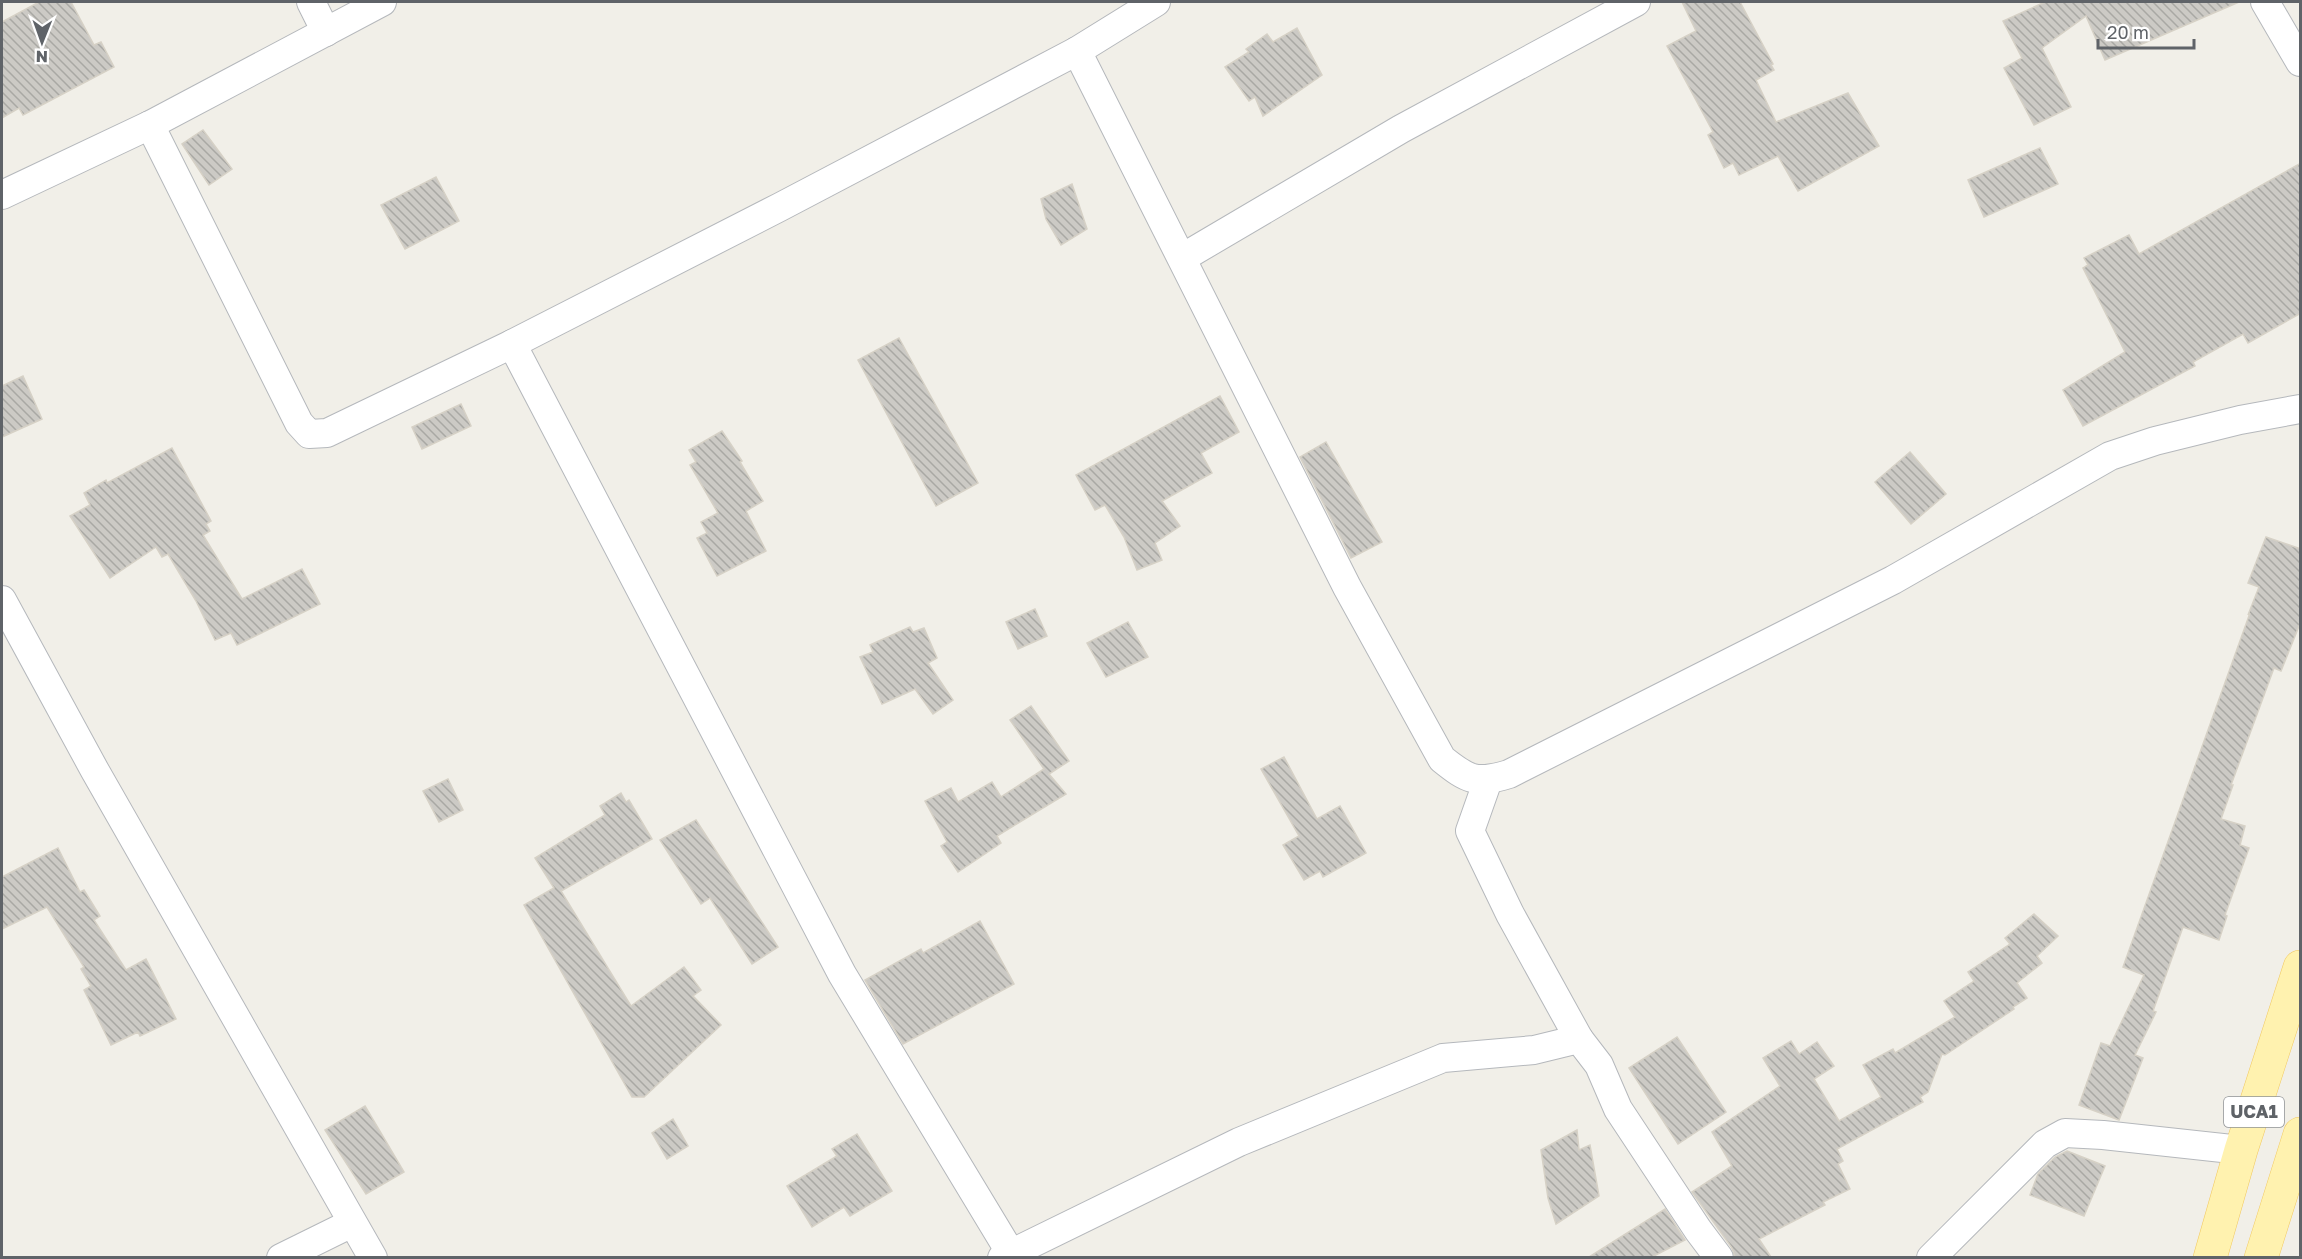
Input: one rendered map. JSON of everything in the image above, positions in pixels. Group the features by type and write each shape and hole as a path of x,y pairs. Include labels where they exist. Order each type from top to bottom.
{"main road":[{"name":"UCA1","path":"2210,1257 2241,1150 2301,967"},
{"name":"UCA1","path":"2261,1257 2301,1134"}],"street":[{"path":"311,2 326,32"},
{"path":"2,195 150,125 382,2"},
{"path":"150,125 299,423 309,434 327,433 512,344 780,207 1077,51 1156,2"},
{"path":"1182,258 1401,129 1636,2"},
{"path":"2265,2 2301,62"},
{"path":"1077,51 1347,587 1442,759 1464,777 1488,780 1509,774 1893,580 2110,456 2155,441 2240,420 2301,409"},
{"path":"512,344 842,974 1006,1255 1239,1142 1443,1058 1534,1050 1579,1039"},
{"path":"2,600 94,769 373,1257"},
{"path":"1488,780 1470,831 1510,915 1579,1039 1599,1065 1618,1109 1698,1230 1719,1257"},
{"path":"1931,1257 2046,1144 2065,1134 2103,1135 2241,1150"},
{"path":"281,1257 352,1222"}],"building":[{"path":"39,2 71,2 94,45 101,42 114,67 23,115 19,108 2,118 2,22"},
{"path":"1682,2 1740,2 1773,64 1771,65 1774,70 1756,80 1776,122 1848,93 1879,146 1798,191 1778,156 1739,175 1733,163 1724,168 1708,135 1713,132 1667,46 1696,31"},
{"path":"2045,2 2239,2 2105,60 2086,16 2042,48 2071,107 2034,125 2004,68 2022,58 2003,21"},
{"path":"1297,28 1322,75 1263,116 1255,97 1249,101 1225,67 1249,52 1246,49 1267,34 1273,42"},
{"path":"203,130 232,169 209,185 182,144"},
{"path":"2040,148 2058,184 1984,217 1968,180"},
{"path":"2301,163 2301,313 2248,343 2243,334 2193,362 2195,366 2083,426 2063,390 2125,352 2083,268 2088,265 2084,258 2129,235 2139,254"},
{"path":"436,177 459,221 405,249 381,205"},
{"path":"1072,184 1087,229 1061,245 1046,219 1041,199"},
{"path":"899,338 978,483 936,506 858,360"},
{"path":"23,376 42,419 2,437 2,386"},
{"path":"1220,396 1239,432 1201,453 1212,473 1162,501 1180,526 1155,543 1162,560 1137,570 1124,537 1105,505 1095,510 1076,475"},
{"path":"461,404 471,426 422,449 412,427"},
{"path":"722,431 742,461 740,462 763,501 746,511 766,551 717,576 697,538 707,533 701,522 718,513 690,465 696,462 689,450"},
{"path":"1326,442 1382,542 1351,558 1300,457"},
{"path":"172,448 211,521 206,524 210,531 203,535 242,599 302,569 320,604 237,645 231,633 215,640 196,601 168,554 162,557 156,547 110,578 70,516 90,505 84,493"},
{"path":"1910,452 1946,494 1911,524 1875,482"},
{"path":"2266,537 2301,549 2301,621 2281,671 2274,668 2231,785 2233,785 2221,819 2245,826 2240,845 2249,848 2225,915 2227,916 2219,940 2183,927 2153,1011 2156,1012 2135,1055 2143,1058 2119,1120 2079,1105 2101,1043 2110,1046 2144,975 2123,967 2259,587 2248,583"},
{"path":"1035,609 1047,636 1018,649 1006,622"},
{"path":"1128,622 1148,657 1106,677 1087,643"},
{"path":"910,627 913,632 924,628 937,658 928,663 953,700 933,714 915,689 882,704 860,657 873,652 870,645"},
{"path":"1031,706 1069,761 1049,774 1066,794 997,836 1001,843 958,872 941,846 947,842 925,801 951,788 958,802 992,782 1001,797 1044,769 1010,720"},
{"path":"1284,757 1317,819 1340,806 1366,853 1323,877 1320,871 1304,880 1283,845 1299,836 1261,769"},
{"path":"448,779 463,810 439,822 423,791"},
{"path":"621,793 626,802 629,800 652,839 561,891 631,1006 684,967 701,990 693,996 721,1025 644,1097 632,1097 524,905 554,888 535,858 605,815 600,806"},
{"path":"696,820 778,947 752,964 710,898 701,904 660,840"},
{"path":"58,848 80,892 84,890 100,916 94,920 126,970 146,959 176,1019 140,1036 138,1032 111,1045 84,990 91,986 81,969 84,967 47,907 2,929 2,877"},
{"path":"2034,914 2058,936 2037,956 2042,963 2017,983 2027,998 1945,1055 1942,1054 1928,1092 1920,1097 1923,1102 1837,1149 1843,1161 1838,1164 1850,1189 1823,1202 1825,1205 1759,1239 1771,1257 1735,1257 1732,1248 1692,1192 1732,1166 1712,1132 1780,1086 1763,1058 1791,1041 1799,1054 1817,1042 1834,1066 1814,1079 1839,1121 1881,1097 1863,1065 1893,1049 1895,1053 1955,1017 1944,1001 1974,981 1968,972 2010,944 2005,938"},
{"path":"980,921 1014,984 903,1044 865,980 921,949 923,953"},
{"path":"1677,1037 1726,1112 1678,1144 1629,1068"},
{"path":"365,1106 404,1172 366,1194 325,1130"},
{"path":"673,1119 688,1146 667,1159 652,1133"},
{"path":"1577,1130 1579,1150 1590,1145 1599,1196 1556,1224 1548,1198 1541,1150"},
{"path":"857,1134 892,1191 850,1216 844,1207 812,1227 787,1186 837,1156 832,1149"},
{"path":"2067,1151 2105,1166 2084,1216 2030,1195 2038,1174 2055,1157"},
{"path":"1665,1209 1685,1240 1652,1257 1589,1257"}]}
